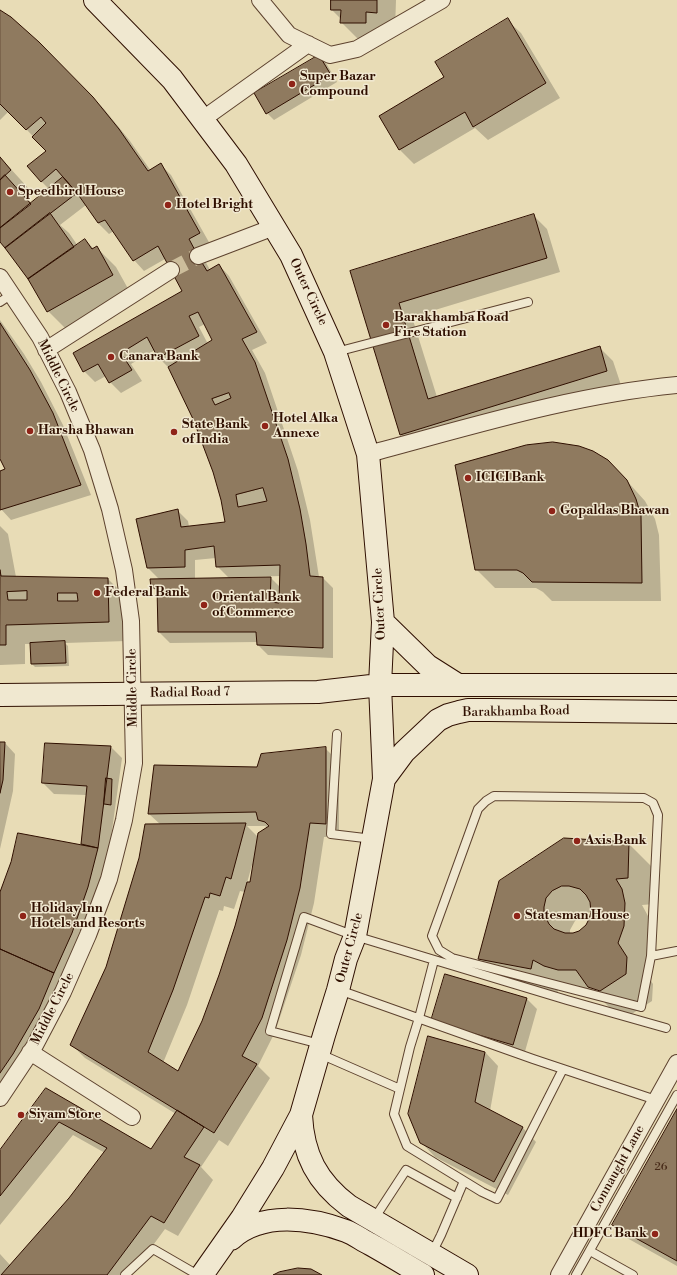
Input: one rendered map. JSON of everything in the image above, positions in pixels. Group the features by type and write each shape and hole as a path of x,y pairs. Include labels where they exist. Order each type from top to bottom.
{"main road":[{"name":"Outer Circle","path":"99,1 172,79 203,119 236,164 291,255 335,352 368,454 383,622 380,685 384,780 355,936 346,959 301,1115 273,1168 242,1218 202,1275"},
{"path":"383,622 428,666 458,685"},
{"name":"Radial Road 7","path":"0,695 318,692 380,685"},
{"name":"Barakhamba Road","path":"380,685 677,685"},
{"name":"Barakhamba Road","path":"384,780 404,752 438,720 459,712 468,710 489,710 677,712"},
{"path":"301,1115 306,1148 313,1167 320,1178 338,1198 467,1275"},
{"path":"219,1251 233,1237 250,1226 268,1221 288,1219 322,1224 347,1231 423,1275"}],"street":[{"path":"260,0 289,35 330,55 357,49 442,0"},
{"path":"203,119 308,44"},
{"path":"198,256 274,227"},
{"path":"46,350 171,270"},
{"name":"Middle Circle","path":"0,277 6,298 40,337 68,392 92,450 110,509 124,570 131,621 134,763 124,820 109,879 88,935 63,992 30,1052 0,1098"},
{"path":"368,454 563,403 637,389 677,385"},
{"path":"30,1052 132,1117"},
{"name":"Connaught Lane","path":"558,1275 677,1063"}],"lane":[{"path":"335,352 528,302"},
{"path":"337,734 331,834 374,839"},
{"path":"494,796 644,798 653,803 658,814 651,956 641,1007 452,958 438,950 432,936 478,809 494,796"},
{"path":"400,1089 320,1049 270,1031 304,917 355,936 567,1000 666,1028"},
{"path":"651,956 677,951"},
{"path":"434,960 410,1047 394,1114 407,1146 464,1181 497,1199 563,1069"},
{"path":"338,990 656,1100"},
{"path":"576,1275 677,1096"},
{"path":"373,1220 406,1170 457,1198"},
{"path":"432,1254 464,1181"},
{"path":"125,1275 153,1249 198,1275"},
{"path":"590,1251 633,1275"}],"building":[{"path":"331,0 377,0 377,13 366,12 366,23 340,23 341,10 331,10"},
{"path":"0,10 11,17 39,42 93,97 119,129 148,171 161,163 200,233 189,239 198,256 207,271 219,264 257,332 242,339 255,362 288,459 300,509 310,576 323,577 323,648 257,645 256,632 158,632 157,588 151,588 150,579 271,577 270,602 279,603 280,565 216,567 214,546 185,550 185,567 147,568 136,519 178,509 181,527 225,522 221,500 213,472 193,419 168,367 212,340 198,312 189,316 199,336 158,358 147,337 121,353 132,370 109,383 98,364 83,372 73,353 182,291 158,246 133,261 105,220 98,223 77,193 56,169 41,182 27,166 46,151 32,137 46,123 41,117 26,130 0,104","holes":["229,393 231,398 215,405 212,399","263,488 267,501 238,507 236,495"]},
{"path":"508,18 546,83 473,127 465,112 399,150 379,116 444,77 435,62"},
{"name":"Super Bazar Compound","path":"319,55 331,75 266,114 254,93"},
{"path":"0,157 11,170 0,180"},
{"name":"Speedbird House","path":"5,175 31,204 0,228 0,180"},
{"path":"63,177 77,193 5,248 0,242 0,228"},
{"path":"50,213 74,247 28,279 5,248"},
{"name":"Barakhamba Road Fire Station","path":"534,214 547,258 399,303 428,399 600,346 607,371 400,435 350,271"},
{"path":"85,239 92,249 97,246 113,275 47,312 28,279"},
{"name":"Harsha Bhawan","path":"0,323 30,370 53,413 81,485 0,510 0,471 5,469 0,459"},
{"name":"Gopaldas Bhawan","path":"553,442 579,446 593,451 608,460 627,480 636,499 641,516 642,583 532,582 523,573 517,570 475,570 455,465 526,445"},
{"path":"0,570 1,576 108,578 109,622 6,625 6,645 0,645","holes":["27,591 27,600 8,600 7,592","58,593 77,593 78,601 58,601"]},
{"path":"65,641 66,663 31,664 30,643"},
{"path":"0,742 5,742 3,780 0,793"},
{"path":"45,743 111,746 98,848 81,844 87,786 42,783"},
{"path":"326,747 326,824 310,823 300,888 287,940 262,1018 242,1056 257,1064 214,1133 70,1045 106,967 139,858 145,824 246,823 231,879 226,877 220,896 210,893 209,898 205,897 173,990 148,1052 178,1071 202,1021 219,975 247,882 250,882 258,833 269,826 265,822 258,820 256,812 148,814 154,765 257,767 261,754"},
{"path":"106,778 112,779 111,805 104,804"},
{"path":"18,833 98,848 88,887 72,933 54,973 0,949 0,892 11,862"},
{"name":"Statesman House","path":"564,838 629,842 628,878 616,879 622,889 625,903 624,926 618,943 627,957 626,974 600,991 588,987 576,970 558,970 544,966 533,960 531,969 478,959 499,881","holes":["562,886 580,889 586,895 590,902 591,912 586,925 579,931 573,933 565,933 554,929 549,924 544,914 546,898 552,891"]},
{"path":"0,949 54,973 39,1009 13,1054 0,1073"},
{"path":"445,974 527,998 513,1045 431,1021"},
{"path":"428,1036 485,1052 475,1102 523,1127 494,1182 420,1143 408,1114"},
{"path":"46,1088 151,1149 177,1110 204,1127 184,1157 200,1165 164,1223 151,1216 107,1275 1,1275 69,1198 107,1148 59,1122 0,1196 0,1150"},
{"path":"677,1109 677,1261 612,1225"},
{"path":"298,1268 311,1269 322,1275 273,1275 279,1272"}],"tunnel":[{"path":"171,270 198,256"}],"place":[{"name":"Super Bazar Compound","path":"292,84"},
{"name":"Speedbird House","path":"10,192"},
{"name":"Hotel Bright","path":"168,205"},
{"name":"Barakhamba Road Fire Station","path":"386,325"},
{"name":"Canara Bank","path":"111,357"},
{"name":"Hotel Alka Annexe","path":"265,426"},
{"name":"Harsha Bhawan","path":"30,431"},
{"name":"State Bank of India","path":"174,432"},
{"name":"ICICI Bank","path":"468,478"},
{"name":"Gopaldas Bhawan","path":"552,511"},
{"name":"Federal Bank","path":"97,593"},
{"name":"Oriental Bank of Commerce","path":"204,605"},
{"name":"Axis Bank","path":"577,841"},
{"name":"Holiday Inn Hotels and Resorts","path":"23,916"},
{"name":"Statesman House","path":"517,916"},
{"name":"Siyam Store","path":"21,1115"},
{"name":"HDFC Bank","path":"655,1234"}]}
